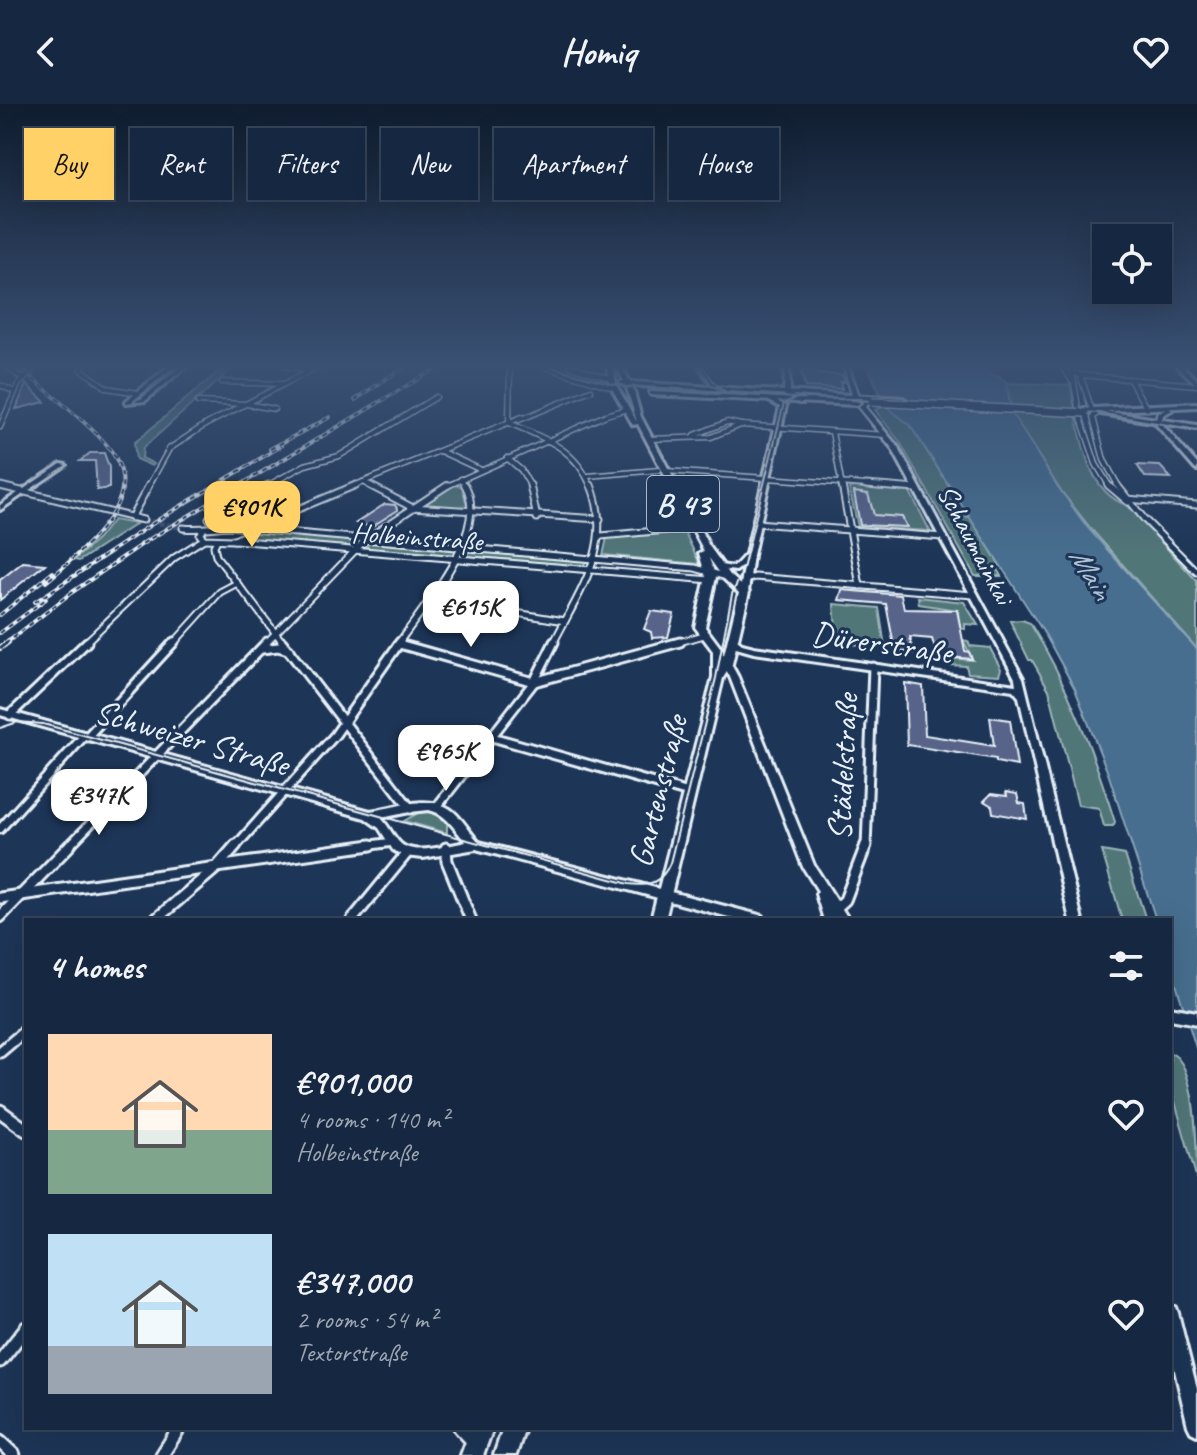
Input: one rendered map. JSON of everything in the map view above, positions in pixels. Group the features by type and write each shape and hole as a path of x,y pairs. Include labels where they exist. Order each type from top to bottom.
{"main road":[{"name":"B 43","path":"642,429 705,546 711,573"},
{"name":"B 43","path":"643,429 711,573 727,577 741,586"},
{"name":"Gartenstraße","path":"718,677 727,664 733,640 741,586 778,429"},
{"name":"Schaumainkai","path":"883,429 1020,680 1020,692 1076,918"},
{"path":"1165,429 1197,468"},
{"path":"0,508 27,493 63,465"},
{"path":"711,573 736,569 749,555"},
{"path":"711,573 722,582 741,586"},
{"path":"711,573 700,623 704,635 727,664 832,914"},
{"path":"704,635 722,645 733,640"},
{"name":"Dürerstraße","path":"733,640 739,646 754,650 1020,692"},
{"name":"Gartenstraße","path":"658,918 718,677 718,651"},
{"path":"0,724 5,714"},
{"name":"Schweizer Straße","path":"5,714 368,815"},
{"path":"392,839 397,820 414,808"},
{"path":"368,815 436,808 447,813 476,845"},
{"path":"368,815 378,820 407,853 476,845 751,918"},
{"path":"432,852 450,839 453,822"},
{"path":"1172,1013 1197,1018"},
{"path":"1172,1321 1197,1426"}],"street":[{"path":"131,518 169,449 199,429"},
{"path":"183,528 203,530 214,525 209,518 305,465 339,456 383,429"},
{"path":"237,541 250,529 494,429"},
{"path":"436,808 534,682 591,570 601,536 600,519 588,476 573,456 550,440 524,429"},
{"path":"0,917 366,539 411,507 461,479 578,429"},
{"path":"690,436 708,429"},
{"path":"649,439 712,437 731,429"},
{"path":"779,429 886,435"},
{"path":"1089,429 1097,469 1107,486 1134,505"},
{"path":"1096,429 1104,460 1129,499 1197,572"},
{"path":"832,432 860,586"},
{"path":"440,451 481,470"},
{"path":"507,458 523,471 530,482 537,518"},
{"path":"588,476 663,470 917,489"},
{"path":"157,918 216,868 346,721 458,559 472,512 468,491 461,479"},
{"path":"363,482 411,507 537,518 600,519"},
{"path":"0,486 143,520"},
{"path":"1121,498 1197,505"},
{"path":"264,523 261,527 267,531"},
{"path":"756,523 943,537"},
{"name":"Holbeinstraße","path":"214,525 242,525 267,531 595,559 711,573"},
{"path":"601,536 689,528"},
{"path":"5,714 174,558 204,539 200,535 203,530"},
{"name":"Holbeinstraße","path":"204,539 591,570 711,573"},
{"path":"217,540 214,546 216,556 414,808"},
{"path":"741,586 755,577 973,595"},
{"path":"0,829 220,592 237,583"},
{"path":"430,599 565,621"},
{"path":"399,644 534,682 704,635"},
{"path":"257,652 273,647 290,650"},
{"name":"Städelstraße","path":"832,914 845,900 866,850 873,667"},
{"path":"492,737 689,793"},
{"path":"0,898 216,868 392,839"},
{"path":"446,848 447,861 470,918"},
{"path":"354,918 407,853"},
{"path":"0,1052 24,1032"},
{"path":"0,1111 24,1129"},
{"path":"0,1361 24,1331"},
{"path":"162,1455 178,1430"},
{"path":"462,1430 477,1446"},
{"path":"0,1442 14,1455"}],"green space":[{"path":"150,429 164,429 143,448 142,458 154,464 152,466 136,459 134,443"},
{"path":"890,429 913,429 953,492 946,493 960,516 970,517 1000,565 995,566 1001,576 975,576"},
{"path":"1022,429 1079,429 1085,454 1101,486 1112,498 1127,505 1197,581 1197,649 1091,529 1058,487"},
{"path":"455,485 462,486 468,510 424,507 423,504"},
{"path":"849,488 910,492 930,531 858,527"},
{"path":"113,520 136,524 79,561 74,560 98,539"},
{"path":"684,531 700,564 603,555 607,538"},
{"path":"259,532 358,541 350,549 246,540"},
{"path":"370,543 457,550 455,555 447,556 363,550"},
{"path":"470,551 586,561 584,566 463,556"},
{"path":"918,597 964,602 978,625 965,624 965,629 959,628 958,610 919,604"},
{"path":"834,604 879,608 885,647 837,643"},
{"path":"1010,621 1030,623 1068,695 1098,770 1115,822 1113,826 1104,826 1099,808 1078,805 1049,690 1032,660 1029,660"},
{"path":"963,640 968,641 970,646 990,648 1001,669 999,675 968,673 966,666 948,665 946,658 973,660"},
{"path":"434,810 447,820 447,833 404,821 422,811"},
{"path":"1102,851 1125,855 1145,918 1121,918"},
{"path":"1172,1054 1179,1059 1186,1072 1194,1108 1197,1180 1172,1091"}],"water":[{"name":"Main","path":"913,429 1022,429 1088,528 1197,649 1197,1051 1172,971 1172,918 1155,918 1109,776 1075,689 1046,636"}],"building":[{"path":"90,453 104,453 109,467 109,488 97,490 95,461 80,461"},
{"path":"1137,465 1160,466 1171,478 1145,477"},
{"path":"854,492 868,494 874,515 902,517 907,527 860,525"},
{"path":"385,504 395,505 398,510 371,527 356,523"},
{"path":"23,562 45,564 0,600 0,580"},
{"path":"842,590 901,595 904,609 957,610 965,651 972,659 937,656 932,639 910,637 913,653 895,651 886,604 839,600"},
{"path":"651,611 674,614 668,637 652,638 651,632 644,629"},
{"path":"905,683 923,686 925,735 994,746 990,717 1010,720 1017,766 996,762 996,759 907,745"},
{"path":"1006,792 1017,794 1019,803 1025,804 1027,819 993,813 992,806 984,801 991,794 1007,796"}],"tunnel":[{"path":"143,520 183,528"}],"tram line":[{"path":"0,728 18,722 43,724 629,884 654,882 670,863 716,678 732,594 742,573 778,429"},
{"path":"1192,429 1197,430"}],"railway":[{"path":"46,582 87,545 111,515 122,489 120,467 107,445 91,429"},
{"path":"270,449 307,429"},
{"path":"5,644 71,593 148,540 334,429"},
{"path":"35,602 161,518 281,446"},
{"path":"0,615 53,572"},
{"path":"0,633 46,599"},
{"path":"0,648 8,642"}]}
